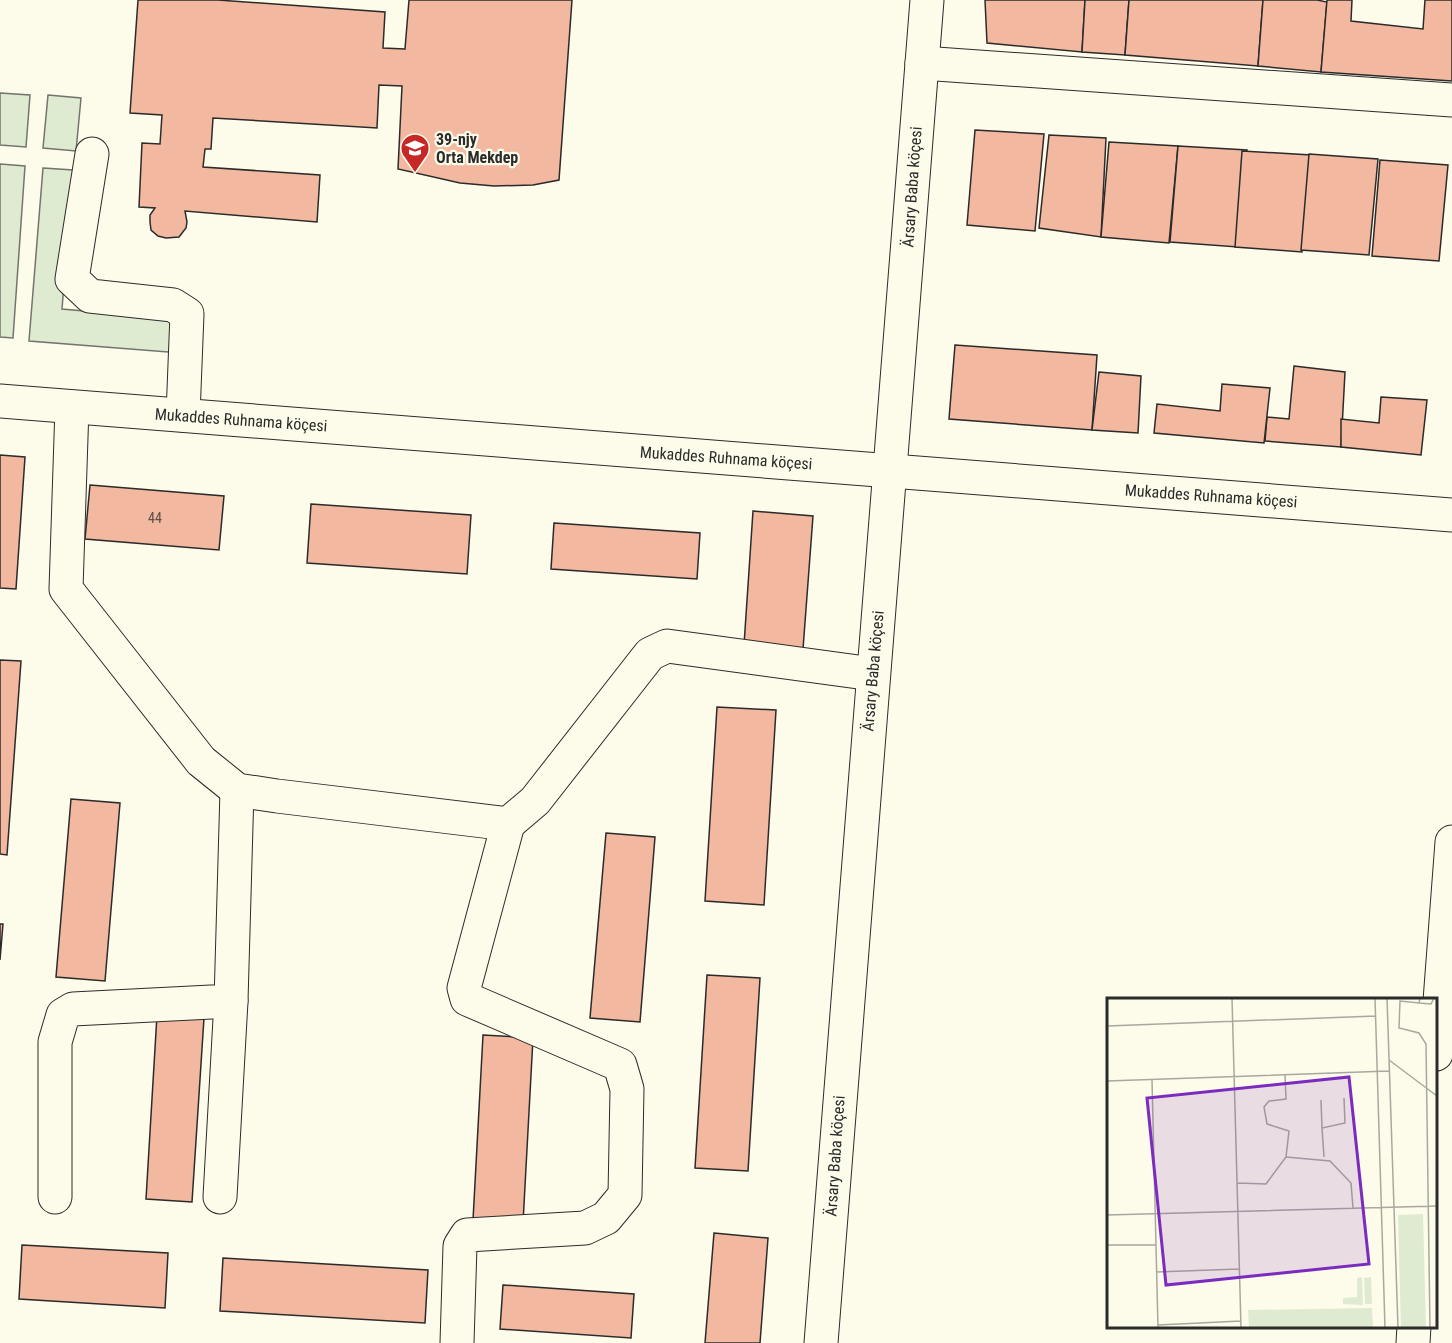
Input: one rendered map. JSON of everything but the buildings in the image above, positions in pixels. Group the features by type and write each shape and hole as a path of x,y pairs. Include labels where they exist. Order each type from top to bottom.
{"street":[{"name":"Ärsary Baba köçesi","path":"821,1343 927,0"},
{"path":"922,63 1452,100"},
{"path":"92,154 72,279 90,296 173,305 186,314 183,415"},
{"name":"Mukaddes Ruhnama köçesi","path":"0,401 1452,515"},
{"path":"72,407 66,590 201,761 237,790 508,824"},
{"path":"457,1343 460,1246 466,1235 585,1228 606,1218 625,1195 627,1089 620,1065 467,999 464,988 508,824 535,801 650,654 667,646 873,674"},
{"path":"220,1197 231,1001 237,790"},
{"path":"1437,1041 1452,842"},
{"path":"55,1197 56,1042 63,1015 73,1009 231,1001"},
{"path":"1413,1343 1414,1328"}],"green space":[{"path":"0,93 30,95 26,147 0,145"},
{"path":"48,95 81,98 76,151 43,148"},
{"path":"0,164 25,166 13,338 0,337"},
{"path":"43,168 73,170 62,309 163,318 172,323 173,347 168,352 29,341"}],"place":[{"name":"39-njy Orta Mekdep","path":"415,174"}]}
